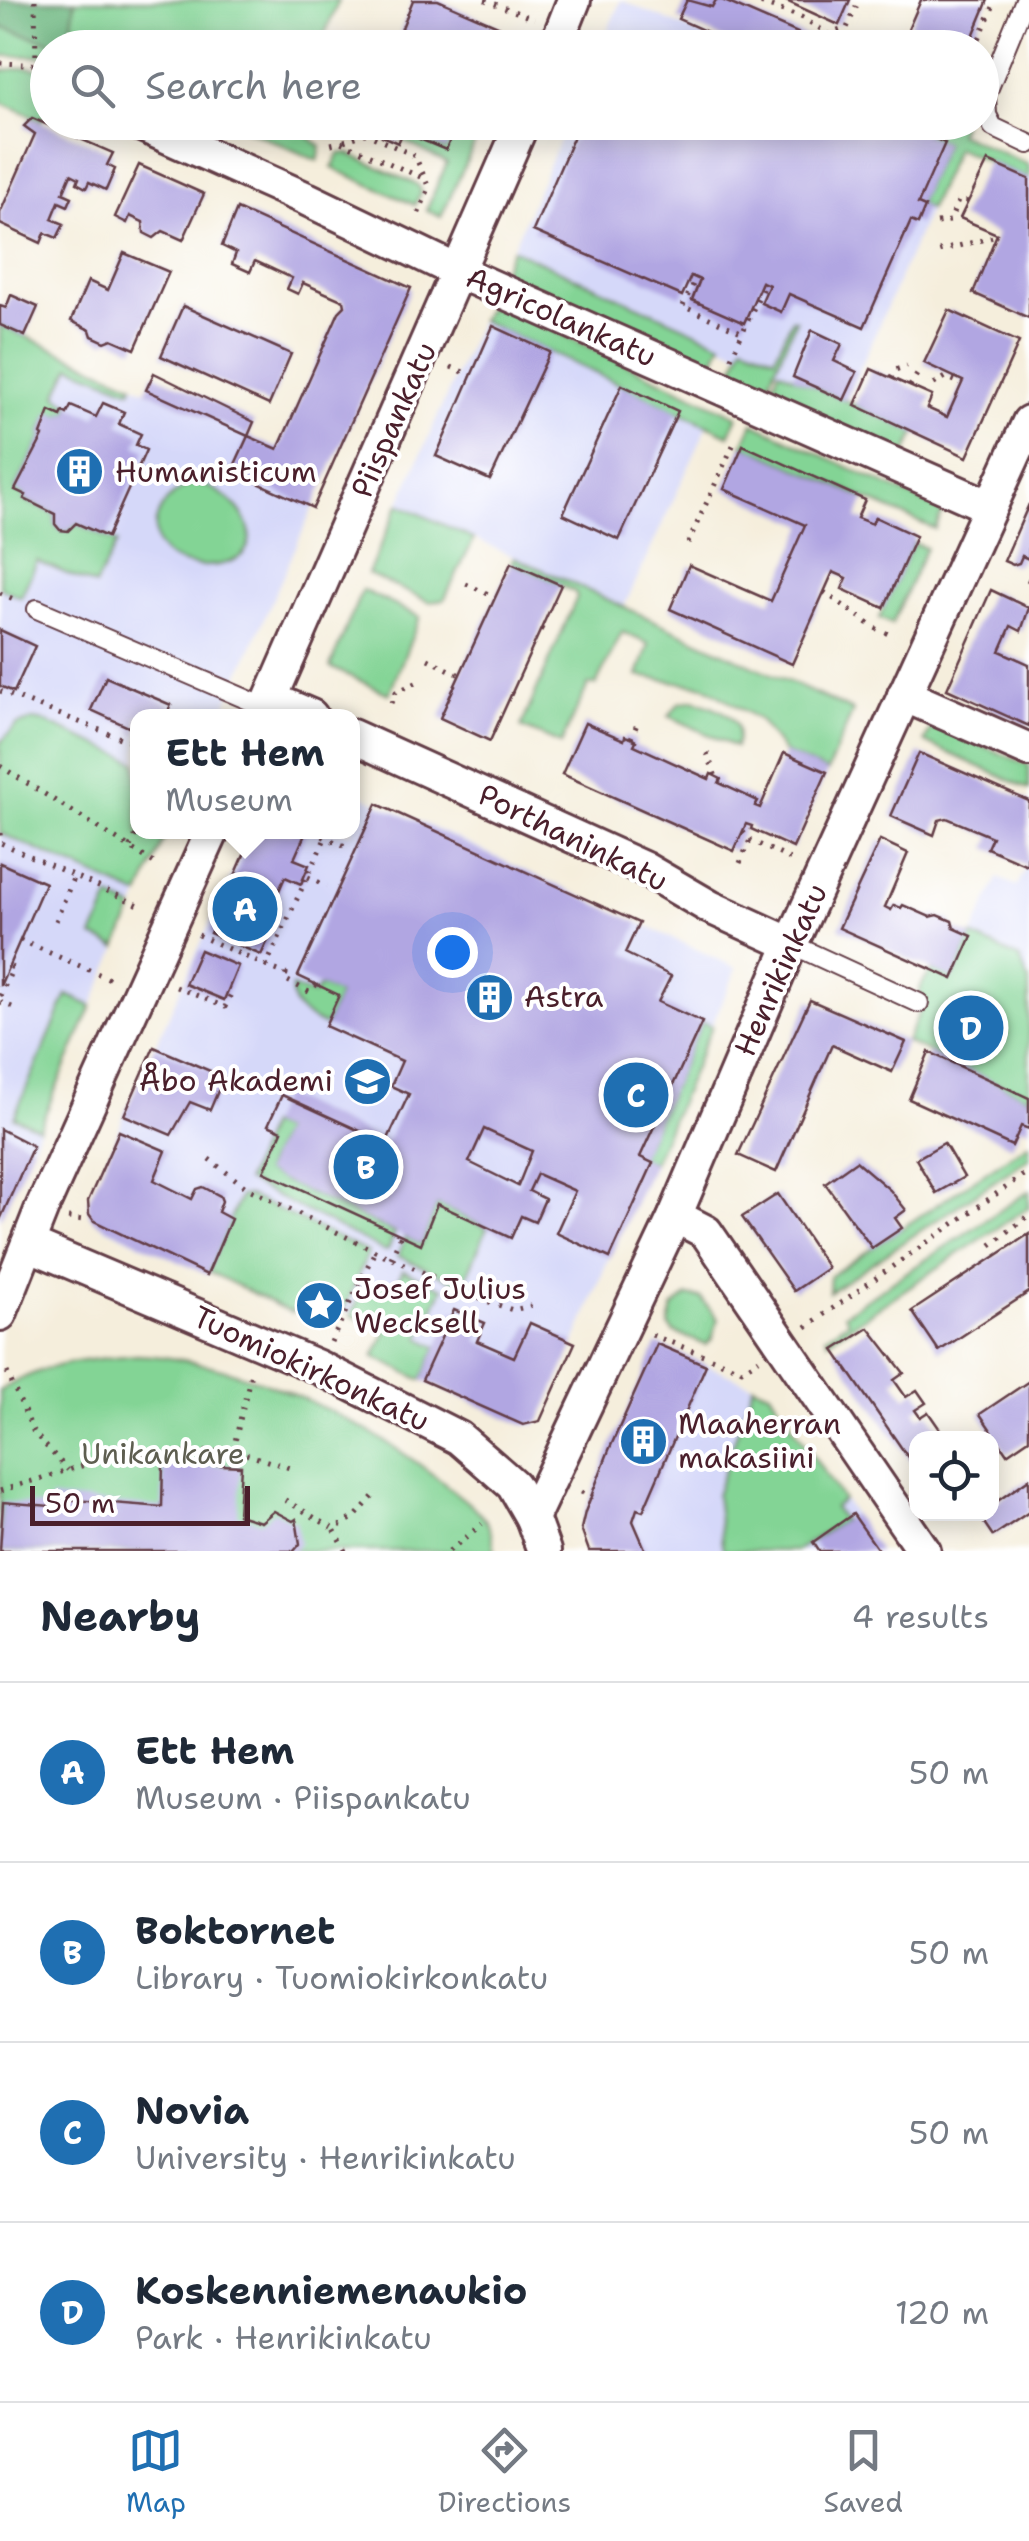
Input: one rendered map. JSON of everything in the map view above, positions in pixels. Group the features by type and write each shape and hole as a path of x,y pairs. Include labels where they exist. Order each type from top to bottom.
{"street":[{"path":"549,30 574,0"},
{"name":"Agricolankatu","path":"174,140 459,272 988,506"},
{"name":"Piispankatu","path":"267,708 515,140"},
{"name":"Henrikinkatu","path":"532,1518 675,1216 791,944 1029,422"},
{"path":"904,695 1029,750"},
{"name":"Porthaninkatu","path":"360,740 643,868 710,907 791,944"},
{"path":"0,1314 209,839"},
{"path":"675,1216 706,1232 924,1551"},
{"name":"Tuomiokirkonkatu","path":"28,1244 318,1367 460,1438 514,1485 544,1551"}],"lane":[{"path":"999,64 1025,0"},
{"path":"999,130 1029,144"},
{"path":"37,609 267,708"},
{"path":"791,944 918,1003"}],"path":[{"path":"35,0 35,30"},
{"path":"485,0 539,30"},
{"path":"751,0 801,18 821,30"},
{"path":"841,30 847,28 859,0"},
{"path":"983,30 996,0"},
{"path":"0,63 30,64"},
{"path":"331,144 347,140"},
{"path":"383,140 414,156 425,179 429,188 418,215"},
{"path":"341,142 425,179"},
{"path":"937,223 950,220 958,201 970,202"},
{"path":"939,251 997,236"},
{"path":"696,278 686,308 742,333"},
{"path":"733,354 765,284"},
{"path":"891,378 895,370 908,366"},
{"path":"451,367 471,375"},
{"path":"910,386 918,373"},
{"path":"934,384 946,377 962,384"},
{"path":"688,543 736,439"},
{"path":"466,584 495,598"},
{"path":"824,592 893,636"},
{"path":"541,630 548,633"},
{"path":"428,659 460,674"},
{"path":"391,704 396,692 418,682"},
{"path":"0,691 130,742"},
{"path":"511,693 520,696"},
{"path":"631,738 638,722"},
{"path":"707,753 716,776"},
{"path":"0,766 159,866"},
{"path":"749,825 744,832 750,840 792,860"},
{"path":"0,834 0,842 141,906"},
{"path":"130,847 134,839"},
{"path":"266,966 325,839"},
{"path":"334,839 345,846"},
{"path":"740,864 750,840"},
{"path":"56,921 74,876"},
{"path":"308,877 327,886"},
{"path":"198,935 286,974 284,979 309,992 316,985"},
{"path":"20,940 110,979"},
{"path":"9,966 13,968 0,999 16,1009"},
{"path":"176,987 224,1007 228,992"},
{"path":"209,1160 247,1188 391,1258 513,1310 539,1304"},
{"path":"808,1325 1029,1171"},
{"path":"991,1245 1029,1215"},
{"path":"391,1258 401,1236"},
{"path":"331,1342 375,1251"},
{"path":"652,1335 742,1370 760,1358"},
{"path":"6,1372 30,1428 69,1470"},
{"path":"233,1450 249,1378"},
{"path":"0,1491 107,1458 233,1450 296,1470"},
{"path":"581,1492 598,1498"},
{"path":"334,1530 355,1517 376,1493"},
{"path":"286,1500 334,1530 346,1551"},
{"path":"449,1551 482,1524"}],"shaded area":[{"path":"621,0 690,30 608,30"},
{"path":"560,140 939,140 956,147 846,401 512,249"},
{"path":"480,320 708,425 624,607 399,504"},
{"path":"7,328 329,472 224,709 130,709 130,759 45,722 0,743 0,344"},
{"name":"Åbo Akademi","path":"360,794 737,968 575,1343 535,1425 523,1425 374,1357 386,1332 303,1291 292,1313 209,1271 207,1275 104,1227 89,1214 91,1193 248,839 360,839"},
{"name":"Åbo Akademi","path":"0,833 140,896 0,1220"},
{"path":"1029,860 1029,1013 953,979 998,878 1017,886"},
{"path":"657,1344 770,1392 879,1551 589,1551 581,1529 585,1512"}],"green space":[{"path":"0,0 75,0 71,30 30,30 30,36 0,27"},
{"path":"75,0 339,0 326,30 71,30"},
{"path":"0,27 30,36 30,56 0,56"},
{"path":"30,67 30,115 0,102 0,71"},
{"path":"271,140 313,140 321,147 318,161"},
{"path":"402,140 422,140 445,150 449,140 476,140 441,217 426,210 447,163"},
{"path":"938,140 974,140 1029,165 1029,179 956,148 929,209 918,204 945,143"},
{"path":"347,153 418,185 421,192 415,205 332,168 339,154"},
{"path":"512,249 722,343 710,369 501,273"},
{"path":"490,305 523,316 738,416 729,435 480,320"},
{"path":"792,319 796,320 764,394 729,378 744,344 775,357"},
{"path":"0,325 133,384 131,390 71,366 57,395 71,406 61,416 50,412 43,436 15,489 26,495 24,500 55,514 60,530 68,531 76,523 117,543 95,586 37,561 21,597 0,588"},
{"path":"779,370 916,433 905,455 768,396"},
{"path":"753,423 943,511 935,529 743,445"},
{"path":"193,483 227,498 245,519 249,543 235,560 212,566 185,564 164,553 158,545 158,515 169,499"},
{"path":"399,504 474,539 444,600 429,602 368,574"},
{"path":"913,543 926,548 892,624 879,618"},
{"path":"514,557 853,711 827,772 784,753 759,720 705,686 638,676 649,644 622,632 596,685 588,685 561,744 521,727 577,597 575,592 511,563"},
{"path":"362,590 420,617 389,694 330,667"},
{"path":"694,700 721,710 734,721 738,736 735,747 669,716 679,703"},
{"path":"33,720 45,722 130,759 130,839 164,839 140,896 0,833 0,743 17,725"},
{"path":"933,725 1029,765 1029,789 924,742"},
{"path":"110,898 134,909 117,948 93,937"},
{"path":"972,936 1020,959 1029,982 1029,1098 906,1042 923,1004 923,982 933,970 953,978"},
{"path":"320,986 339,995 325,1026 301,1012 292,995 292,987 313,995"},
{"path":"67,995 92,1006 39,1128 14,1117"},
{"path":"702,1022 712,1026 653,1163 640,1157"},
{"path":"268,1125 282,1131 264,1172 395,1233 388,1250 246,1181"},
{"path":"1029,1143 1029,1158 829,1292 830,1276"},
{"path":"1029,1191 1029,1207 828,1341 826,1336 848,1321 844,1314"},
{"path":"240,1196 249,1196 368,1252 344,1310 303,1291 292,1313 208,1271"},
{"path":"437,1204 487,1228 463,1285 398,1256 405,1237 421,1244"},
{"path":"403,1270 443,1288 420,1338 437,1347 422,1380 374,1357 386,1332 351,1315 364,1287 382,1283 394,1287"},
{"path":"687,1296 701,1298 718,1319 706,1345 673,1332 669,1326 673,1307"},
{"name":"Unikankare","path":"137,1355 219,1368 304,1399 345,1419 420,1465 475,1508 488,1524 495,1551 0,1551 0,1391 49,1368"},
{"path":"753,1385 770,1392 843,1500 834,1507 843,1521 795,1551 724,1551 722,1544 716,1495"}],"building":[{"path":"413,0 438,0 500,27 499,30 401,30"},
{"path":"687,0 712,7 716,0 722,0 791,30 703,30 678,19"},
{"path":"784,0 850,0 839,25"},
{"path":"921,0 988,0 976,30 908,30"},
{"path":"32,140 83,140 113,153 107,165 115,169 106,190 89,182 86,188 71,174 63,193 72,197 68,206 59,202 52,219 64,224 57,238 45,233 41,243 0,224 0,213"},
{"path":"422,140 450,140 446,150"},
{"path":"572,140 945,143 918,204 925,207 918,224 911,221 864,327 789,294 781,312 761,303 769,285 762,282 744,323 692,300 700,280 691,276 682,296 533,231"},
{"path":"988,161 1029,179 1029,318 973,293 997,234 960,218"},
{"path":"139,165 204,194 183,240 163,231 154,238 144,233 143,222 130,216 127,223 115,217"},
{"path":"237,209 411,288 313,508 232,471 248,436 278,449 344,301 303,283 298,294 287,289 292,278 255,261 250,272 232,264 236,253 222,246"},
{"path":"124,253 169,272 135,349 112,339 105,342 71,321 88,281 108,290"},
{"path":"11,295 38,307 25,336 0,325 0,306 6,308"},
{"path":"183,306 291,354 269,405 161,356"},
{"path":"949,310 1019,342 967,457 855,405 871,369 932,396 927,408 947,417 963,381 924,363"},
{"path":"493,326 550,352 490,480 436,456"},
{"path":"812,330 842,344 834,361 857,372 844,400 793,377"},
{"path":"154,373 254,422 248,436 146,390"},
{"path":"622,385 678,411 619,540 563,514"},
{"name":"Humanisticum","path":"103,403 124,412 119,424 141,434 136,445 146,450 107,537 76,523 68,531 60,530 55,514 24,499 26,495 15,490 43,436 50,411 61,416 71,406 96,417"},
{"path":"743,445 865,500 857,518 872,524 875,517 916,536 884,608 842,589 847,578 833,572 792,664 670,609 689,565 771,601 805,525 724,489"},
{"path":"1029,504 1029,559 1022,556 1013,565 1004,561"},
{"path":"511,563 561,585 490,741 440,718"},
{"path":"991,590 1029,608 1021,631 1011,626 1000,651 1029,664 1029,726 947,689"},
{"path":"0,630 35,646 14,692 0,686"},
{"path":"106,677 171,705 169,709 130,709 130,728 91,710"},
{"path":"585,723 624,740 625,736 631,738 636,741 634,745 709,779 711,774 721,779 719,783 758,801 755,806 760,808 784,753 827,772 793,848 746,824 734,851 562,774"},
{"path":"919,753 1029,801 1027,865 987,848 992,837 947,818 939,820 934,835 891,816"},
{"name":"Astra","path":"377,804 639,923 625,953 671,976 658,1002 702,1022 640,1157 653,1163 610,1258 556,1233 575,1191 537,1174 529,1191 545,1199 535,1222 521,1216 511,1238 437,1204 421,1244 264,1172 282,1131 268,1125 282,1095 386,1143 409,1094 391,1086 402,1061 325,1026 339,995 298,976","holes":["484,1129 532,1151 518,1186 469,1162"]},
{"path":"251,839 303,839 294,859 309,865 301,884 285,877 260,934 269,938 261,955 210,933"},
{"path":"880,840 908,853 885,907 891,910 894,905 903,905 930,917 938,915 972,936 953,979 839,928"},
{"path":"0,863 45,883 0,986"},
{"path":"200,950 238,966 224,1000 185,984"},
{"path":"810,1000 906,1042 892,1072 832,1045 776,1172 738,1155"},
{"path":"154,1047 224,1077 210,1110 190,1102 171,1135 124,1115"},
{"path":"929,1052 1029,1098 1029,1129 1021,1126 1012,1146 909,1099"},
{"path":"0,1129 33,1146 0,1220"},
{"path":"119,1131 166,1151 154,1180 192,1199 197,1189 203,1187 220,1196 218,1212 231,1219 207,1275 94,1221 89,1214 88,1201"},
{"path":"944,1143 964,1177 936,1193 916,1159"},
{"path":"856,1161 890,1190 906,1210 895,1218 902,1228 872,1248 825,1183"},
{"path":"778,1194 828,1268 794,1291 742,1217"},
{"path":"1029,1234 1029,1292 939,1351 912,1311"},
{"path":"454,1310 485,1323 477,1341 514,1357 530,1323 575,1343 540,1421 523,1425 422,1380"},
{"path":"869,1328 904,1373 894,1380 906,1397 917,1390 926,1403 915,1410 920,1417 928,1412 941,1431 909,1431 909,1459 834,1350"},
{"name":"Maaherran makasiini","path":"657,1344 706,1365 643,1511 637,1509 633,1521 646,1551 589,1551 581,1529 585,1512"},
{"path":"1029,1381 1029,1439 1007,1454 999,1442 999,1431 991,1431 980,1414"},
{"path":"163,1462 241,1466 238,1515 261,1522 274,1511 296,1519 300,1544 294,1551 0,1551 3,1502 50,1506 50,1498 162,1507"},
{"path":"1029,1479 1029,1512 993,1536 983,1521 999,1521 999,1500"},
{"path":"853,1514 879,1551 819,1551 813,1542"}],"place":[{"name":"Humanisticum","path":"80,472"},
{"name":"Ett Hem","path":"245,909"},
{"name":"Astra","path":"489,997"},
{"name":"Koskenniemenaukio","path":"971,1028"},
{"name":"Åbo Akademi","path":"368,1081"},
{"name":"Novia","path":"636,1095"},
{"name":"Boktornet","path":"366,1167"},
{"name":"Josef Julius Wecksell","path":"319,1306"},
{"name":"Maaherran makasiini","path":"643,1441"}]}
